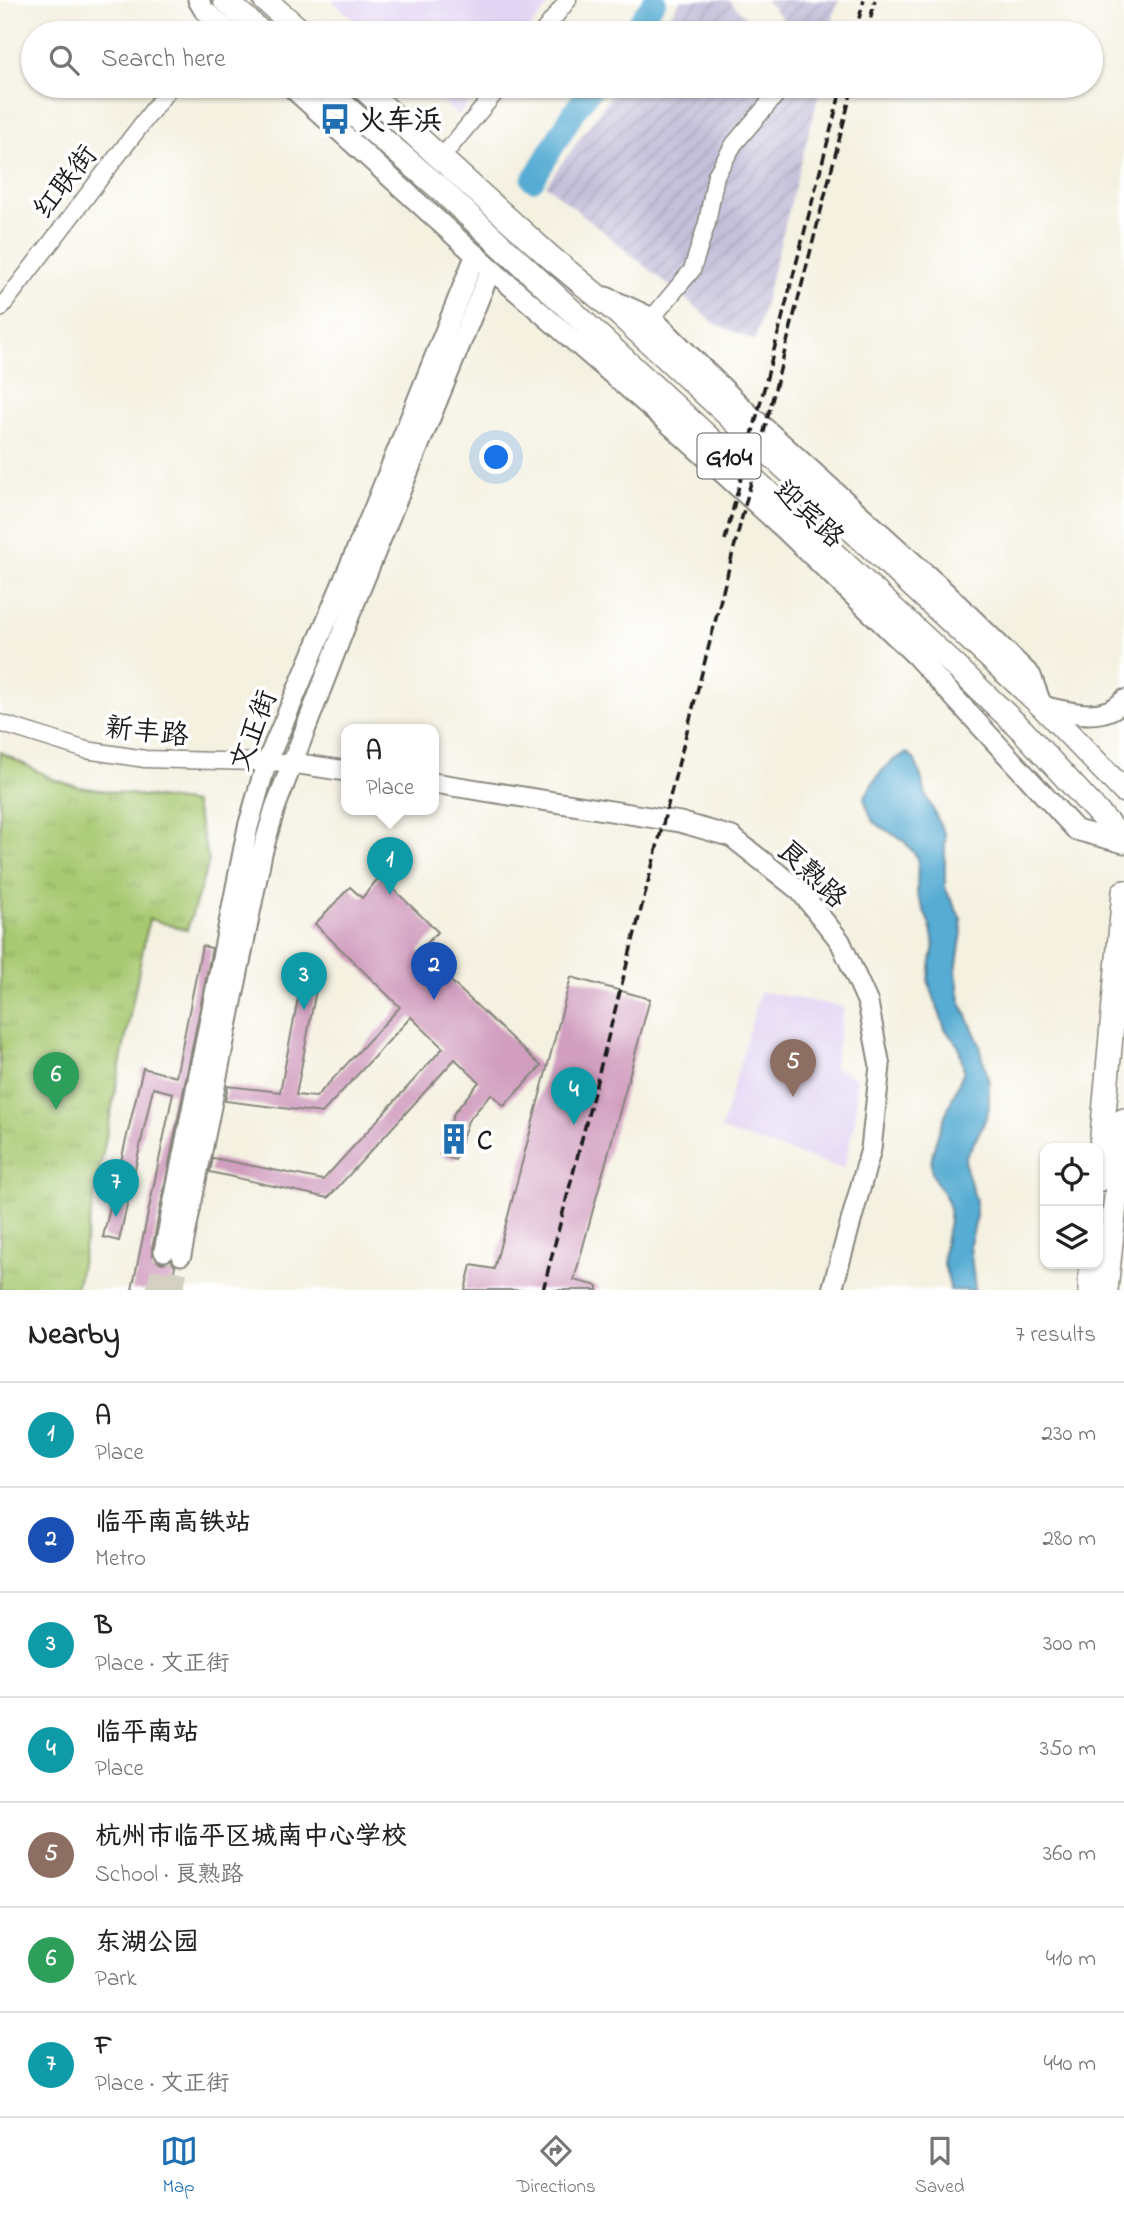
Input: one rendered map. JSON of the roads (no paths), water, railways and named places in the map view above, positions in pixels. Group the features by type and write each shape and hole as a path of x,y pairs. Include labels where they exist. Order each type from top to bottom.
{"highway":[{"path":"225,0 249,21"},
{"path":"265,0 289,21"},
{"name":"迎宾路","path":"335,98 438,187 954,665 1022,730 1124,842"},
{"name":"迎宾路","path":"374,98 549,256 619,314 1042,706 1124,791"},
{"path":"1101,1143 1124,892"},
{"path":"1106,1290 1124,1120"},
{"path":"1090,1290 1091,1269"}],"main road":[{"path":"198,0 213,21"},
{"name":"迎宾路","path":"303,98 803,547 916,656 1076,830 1124,842"},
{"name":"文正街","path":"476,254 375,506 266,764 248,827 173,1253 262,853 275,808 346,624 491,268"},
{"name":"迎宾路","path":"589,289 652,318 747,412 938,585 1031,676 1042,706"},
{"path":"1042,706 1071,712 1099,713 1118,707 1124,700"},
{"path":"293,763 341,770"},
{"name":"良熟路","path":"439,784 680,822 732,837 800,891 840,940 868,1003 880,1066 871,1149 832,1290"},
{"path":"1095,1290 1124,1016"}],"street":[{"path":"551,21 568,0"},
{"name":"红联街","path":"0,309 162,98"},
{"path":"441,158 491,98"},
{"path":"652,318 692,270 707,223 716,175 734,144 773,98"},
{"name":"新丰路","path":"0,723 86,750 145,759 293,763"}],"water":[{"path":"907,753 914,759 926,795 945,835 945,888 961,919 962,932 956,971 960,1000 980,1045 989,1084 989,1108 982,1128 965,1158 976,1201 976,1219 970,1245 975,1290 950,1290 943,1257 949,1205 931,1167 944,1118 964,1070 959,1047 945,1029 928,980 934,944 930,925 917,894 918,858 904,841 873,822 864,799 881,772 899,756"}],"waterway":[{"path":"640,21 655,0"},
{"path":"533,180 584,98"}],"tunnel":[{"path":"156,1290 164,1251"},
{"path":"174,1290 181,1255"}],"railway":[{"path":"858,21 864,0"},
{"path":"870,21 875,0"},
{"path":"725,540 839,98"},
{"path":"543,1290 850,98"}],"place":[{"name":"火车浜","path":"335,119"},
{"name":"A","path":"390,895"},
{"name":"临平南高铁站","path":"434,1000"},
{"name":"B","path":"304,1010"},
{"name":"杭州市临平区城南中心学校","path":"793,1097"},
{"name":"东湖公园","path":"56,1110"},
{"name":"临平南站","path":"574,1125"},
{"name":"C","path":"454,1139"},
{"name":"F","path":"116,1217"}]}
